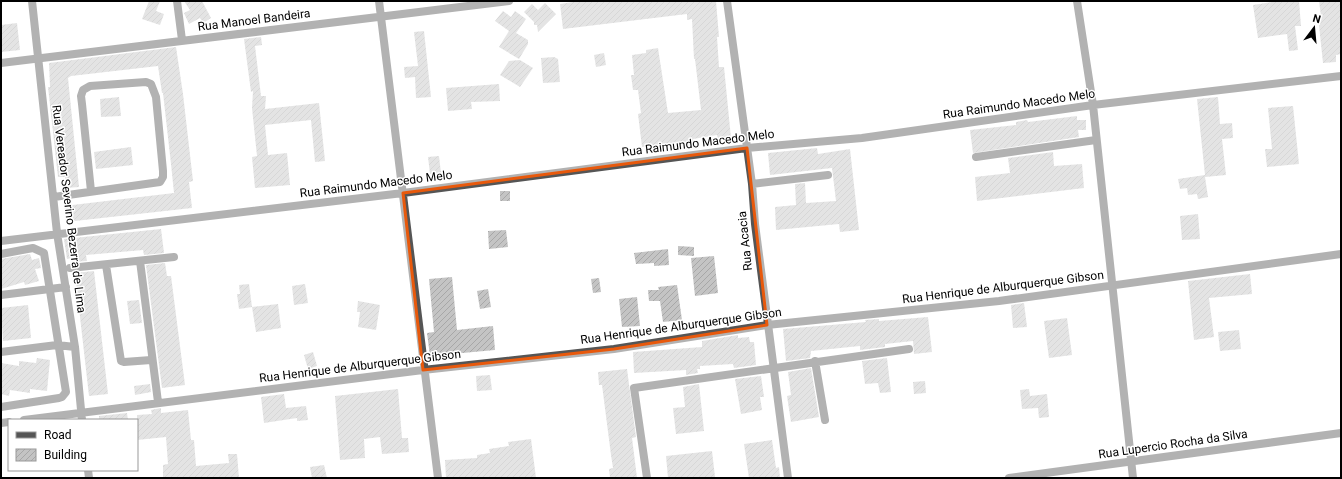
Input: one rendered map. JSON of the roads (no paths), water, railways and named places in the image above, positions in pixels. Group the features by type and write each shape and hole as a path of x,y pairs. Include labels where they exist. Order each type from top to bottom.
{"street":[{"name":"Rua Vereador Severino Bezerra de Lima","path":"32,1 57,233 75,347 81,416"},
{"path":"177,1 182,40"},
{"path":"379,1 414,278 423,370 438,478"},
{"name":"Rua Manoel Bandeira","path":"1,63 509,1"},
{"name":"Rua Acacia","path":"727,1 752,184 755,224 767,325 788,478"},
{"path":"1077,1 1093,105 1130,462 1133,478"},
{"name":"Rua Raimundo Macedo Melo","path":"1,241 57,233 403,193 747,148 862,138 1093,105 1341,76"},
{"path":"54,197 152,184 161,180 163,171 156,97 151,84 146,82 90,86 83,90 82,104 91,191"},
{"path":"976,158 1096,140"},
{"path":"752,184 828,175"},
{"path":"1,254 33,248 44,253 65,394 59,398 1,407"},
{"name":"Rua Henrique de Alburquerque Gibson","path":"38,419 81,416 158,402 614,349 767,325 999,301 1341,254"},
{"path":"70,268 174,257"},
{"path":"140,261 151,360 158,402"},
{"path":"106,265 121,361 151,360"},
{"path":"1,295 66,286"},
{"path":"1,352 57,345 75,347"},
{"path":"647,478 634,388 815,361 909,349"},
{"path":"815,361 825,420"},
{"name":"Rua Lupercio Rocha da Silva","path":"1009,478 1341,433"}]}
